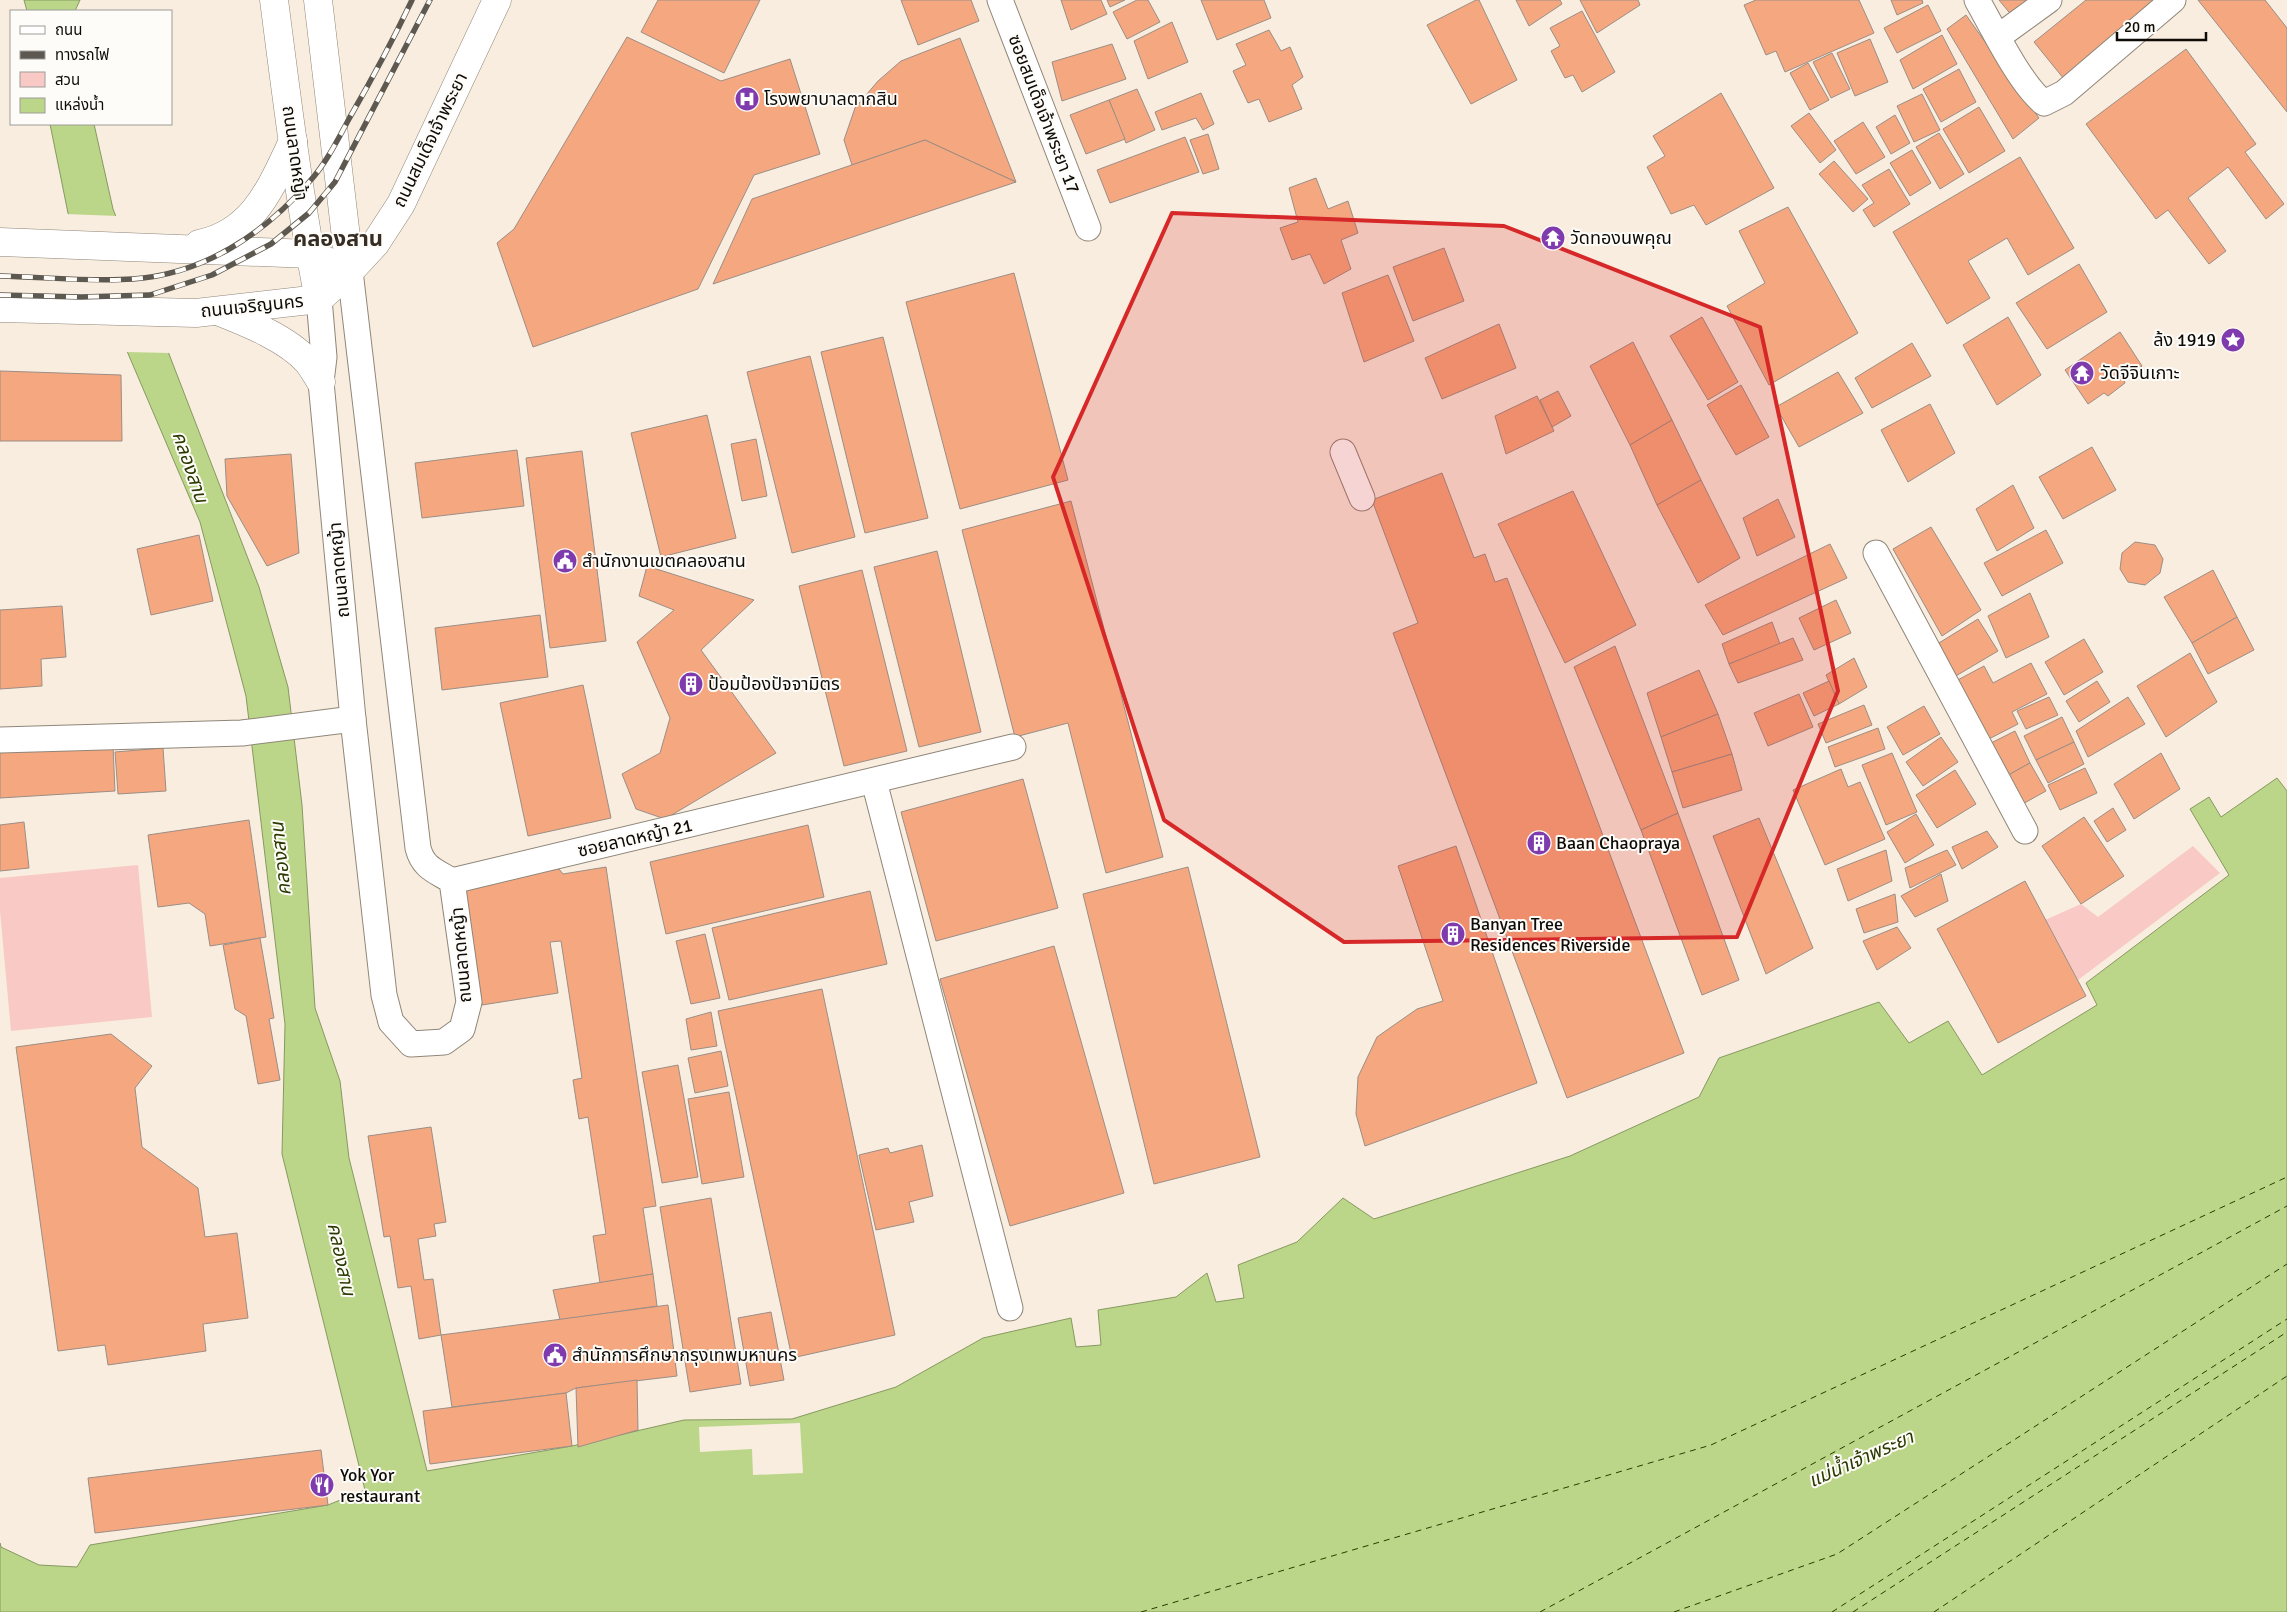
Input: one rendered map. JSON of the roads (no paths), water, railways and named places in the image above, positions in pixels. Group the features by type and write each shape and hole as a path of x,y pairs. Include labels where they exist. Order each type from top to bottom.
{"main road":[{"name":"ถนนลาดหญ้า","path":"274,0 310,254 320,299"},
{"path":"0,242 310,254 350,271 318,0"},
{"name":"ถนนสมเด็จเจ้าพระยา","path":"350,271 375,244 400,204 497,0"},
{"path":"174,248 214,241 240,227 266,194 293,141"},
{"name":"ถนนเจริญนคร","path":"0,308 207,312 320,299 350,271"},
{"path":"207,312 255,326 289,346 308,362 321,382"}],"street":[{"name":"ซอยสมเด็จเจ้าพระยา 17","path":"1000,0 1088,228"},
{"path":"1977,0 2034,96 2044,103 2064,93 2173,0"},
{"path":"1998,37 2048,0"},
{"path":"350,271 418,848 421,859 431,870 452,881"},
{"name":"ถนนลาดหญ้า","path":"320,299 324,357 321,382 353,719 384,995 391,1022 412,1044 444,1042 462,1029 469,1002 452,881"},
{"path":"1343,452 1362,498"},
{"path":"1876,553 2025,831"},
{"path":"0,740 242,733 353,719"},
{"name":"ซอยลาดหญ้า 21","path":"452,881 1013,747"},
{"path":"874,781 1010,1308"}],"water":[{"path":"24,0 80,0 75,10 27,10"},
{"name":"แม่น้ำเจ้าพระยา","path":"50,125 94,125 113,209 259,587 288,687 302,805 315,1008 340,1081 349,1158 427,1471 572,1446 684,1420 792,1419 896,1387 983,1338 1071,1318 1076,1347 1101,1345 1098,1310 1176,1297 1207,1273 1216,1302 1244,1298 1238,1265 1297,1242 1343,1198 1374,1219 1570,1156 1699,1097 1719,1058 1879,1002 1909,1043 1948,1021 1982,1075 2097,1005 2086,983 2229,875 2190,809 2209,797 2221,817 2277,778 2287,791 2287,1612 0,1612 0,1543 1,1547 39,1565 77,1567 90,1545 328,1505 365,1490 282,1154 285,1024 246,696 200,522 68,213"}],"railway":[{"path":"0,276 100,280 159,276 208,260 253,234 292,200 322,166 374,74 412,0"},
{"path":"0,295 81,297 150,295 212,275 271,244 309,213 335,182 430,0"}],"place":[{"name":"โรงพยาบาลตากสิน","path":"747,99"},
{"name":"วัดทองนพคุณ","path":"1553,238"},
{"name":"ล้ง 1919","path":"2233,340"},
{"name":"วัดจีจินเกาะ","path":"2082,373"},
{"name":"สำนักงานเขตคลองสาน","path":"565,561"},
{"name":"ป้อมป้องปัจจามิตร","path":"691,684"},
{"name":"Baan Chaopraya","path":"1539,843"},
{"name":"Banyan Tree Residences Riverside","path":"1453,934"},
{"name":"สำนักการศึกษากรุงเทพมหานคร","path":"555,1355"},
{"name":"Yok Yor restaurant","path":"322,1485"}],"district":[{"name":"คลองสาน","path":"338,238"}]}
